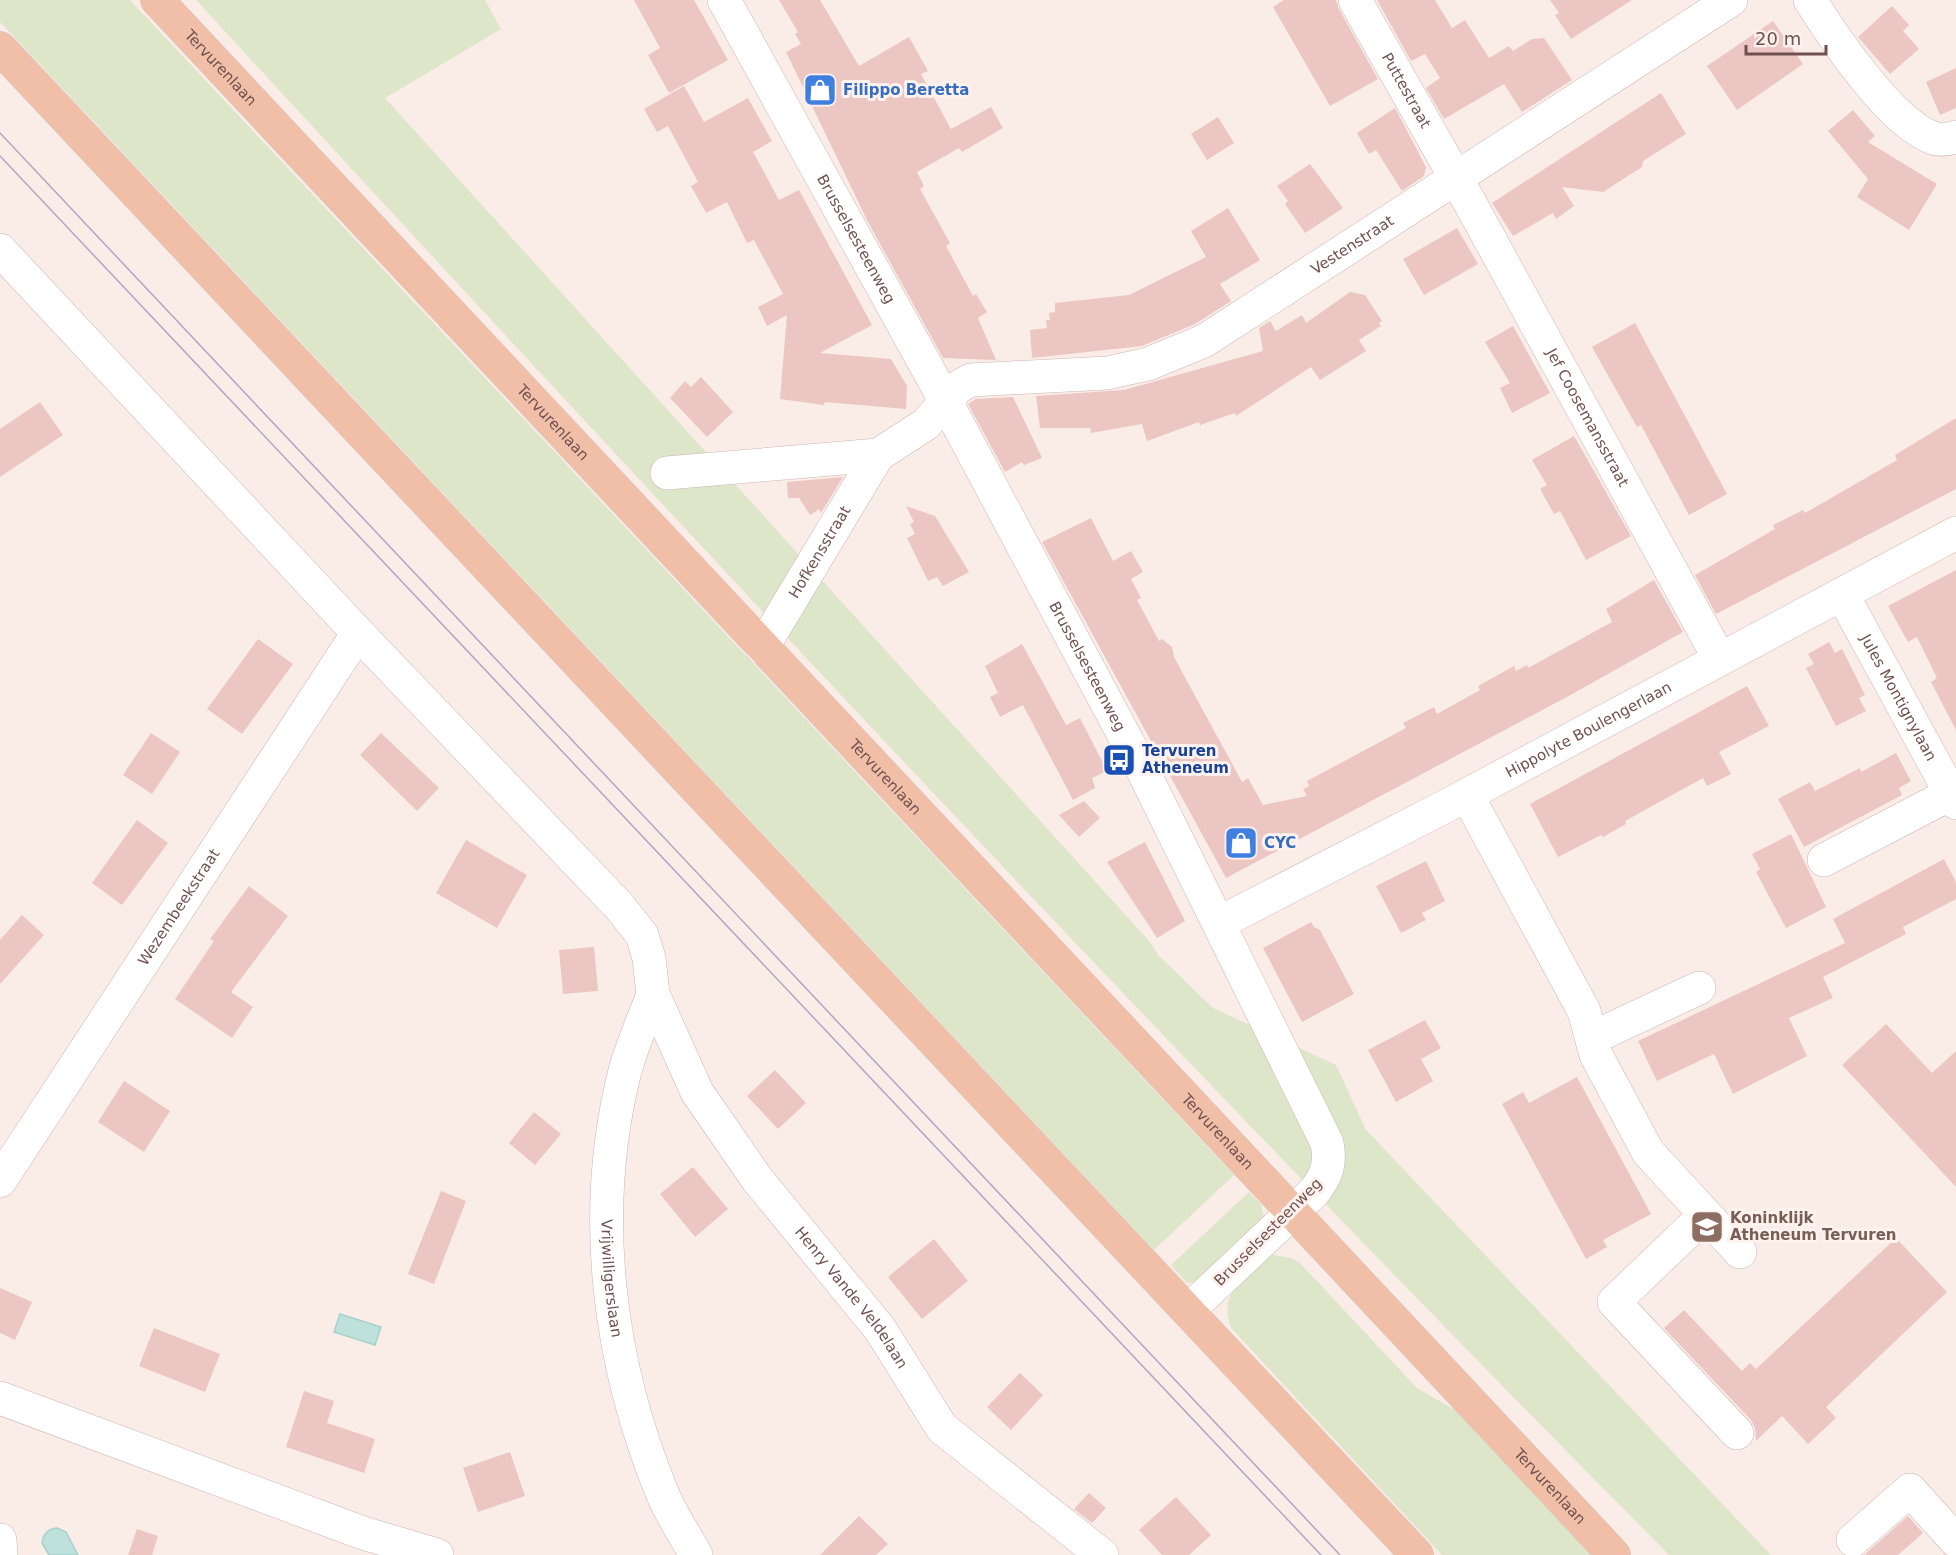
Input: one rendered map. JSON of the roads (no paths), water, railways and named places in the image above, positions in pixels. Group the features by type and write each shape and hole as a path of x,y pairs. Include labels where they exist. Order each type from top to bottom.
{"main road":[{"name":"Tervurenlaan","path":"157,0 1614,1555"},
{"path":"0,48 1417,1555"}],"street":[{"name":"Brusselsesteenweg","path":"724,0 945,400 1142,769 1220,922 1327,1143 1330,1159 1328,1172 1313,1193 1189,1310"},
{"name":"Puttestraat","path":"1355,0 1456,179"},
{"name":"Vestenstraat","path":"945,400 958,387 976,379 1107,373 1171,356 1231,326 1731,0"},
{"path":"1810,0 1835,39 1900,116 1916,129 1935,139 1956,137"},
{"name":"Jef Coosemansstraat","path":"1456,179 1719,658"},
{"path":"0,250 358,633 619,906 642,935 649,958 653,994"},
{"name":"Hofkensstraat","path":"762,648 878,455 926,424 945,400"},
{"name":"Hofkensstraat","path":"667,473 878,455"},
{"name":"Hippolyte Boulengerlaan","path":"1220,922 1467,795 1956,533"},
{"name":"Jules Montignylaan","path":"1842,594 1954,796"},
{"name":"Wezembeekstraat","path":"0,1181 358,633"},
{"path":"1467,795 1584,1011 1596,1055 1648,1152 1704,1216 1740,1252"},
{"path":"1824,860 1954,796"},
{"path":"1592,1038 1699,988"},
{"name":"Vrijwilligerslaan","path":"653,994 625,1071 606,1186 606,1254 616,1332 636,1412 664,1496 696,1555"},
{"name":"Henry Vande Veldelaan","path":"653,994 697,1092 757,1179 880,1329 942,1428 1102,1555"},
{"path":"1704,1216 1614,1302 1737,1432"},
{"path":"0,1398 363,1533 437,1555"},
{"path":"1853,1540 1910,1490 1956,1541"},
{"path":"0,1540 1,1555"}],"water":[{"path":"340,1314 381,1327 375,1345 334,1332"},
{"path":"57,1528 66,1532 78,1555 49,1555 42,1543 49,1531"}],"tram line":[{"path":"0,133 1340,1555"},
{"path":"0,156 1321,1555"}],"place":[{"name":"Filippo Beretta","path":"820,90"},
{"name":"Tervuren Atheneum","path":"1119,760"},
{"name":"CYC","path":"1241,843"},
{"name":"Koninklijk Atheneum Tervuren","path":"1707,1227"}]}
